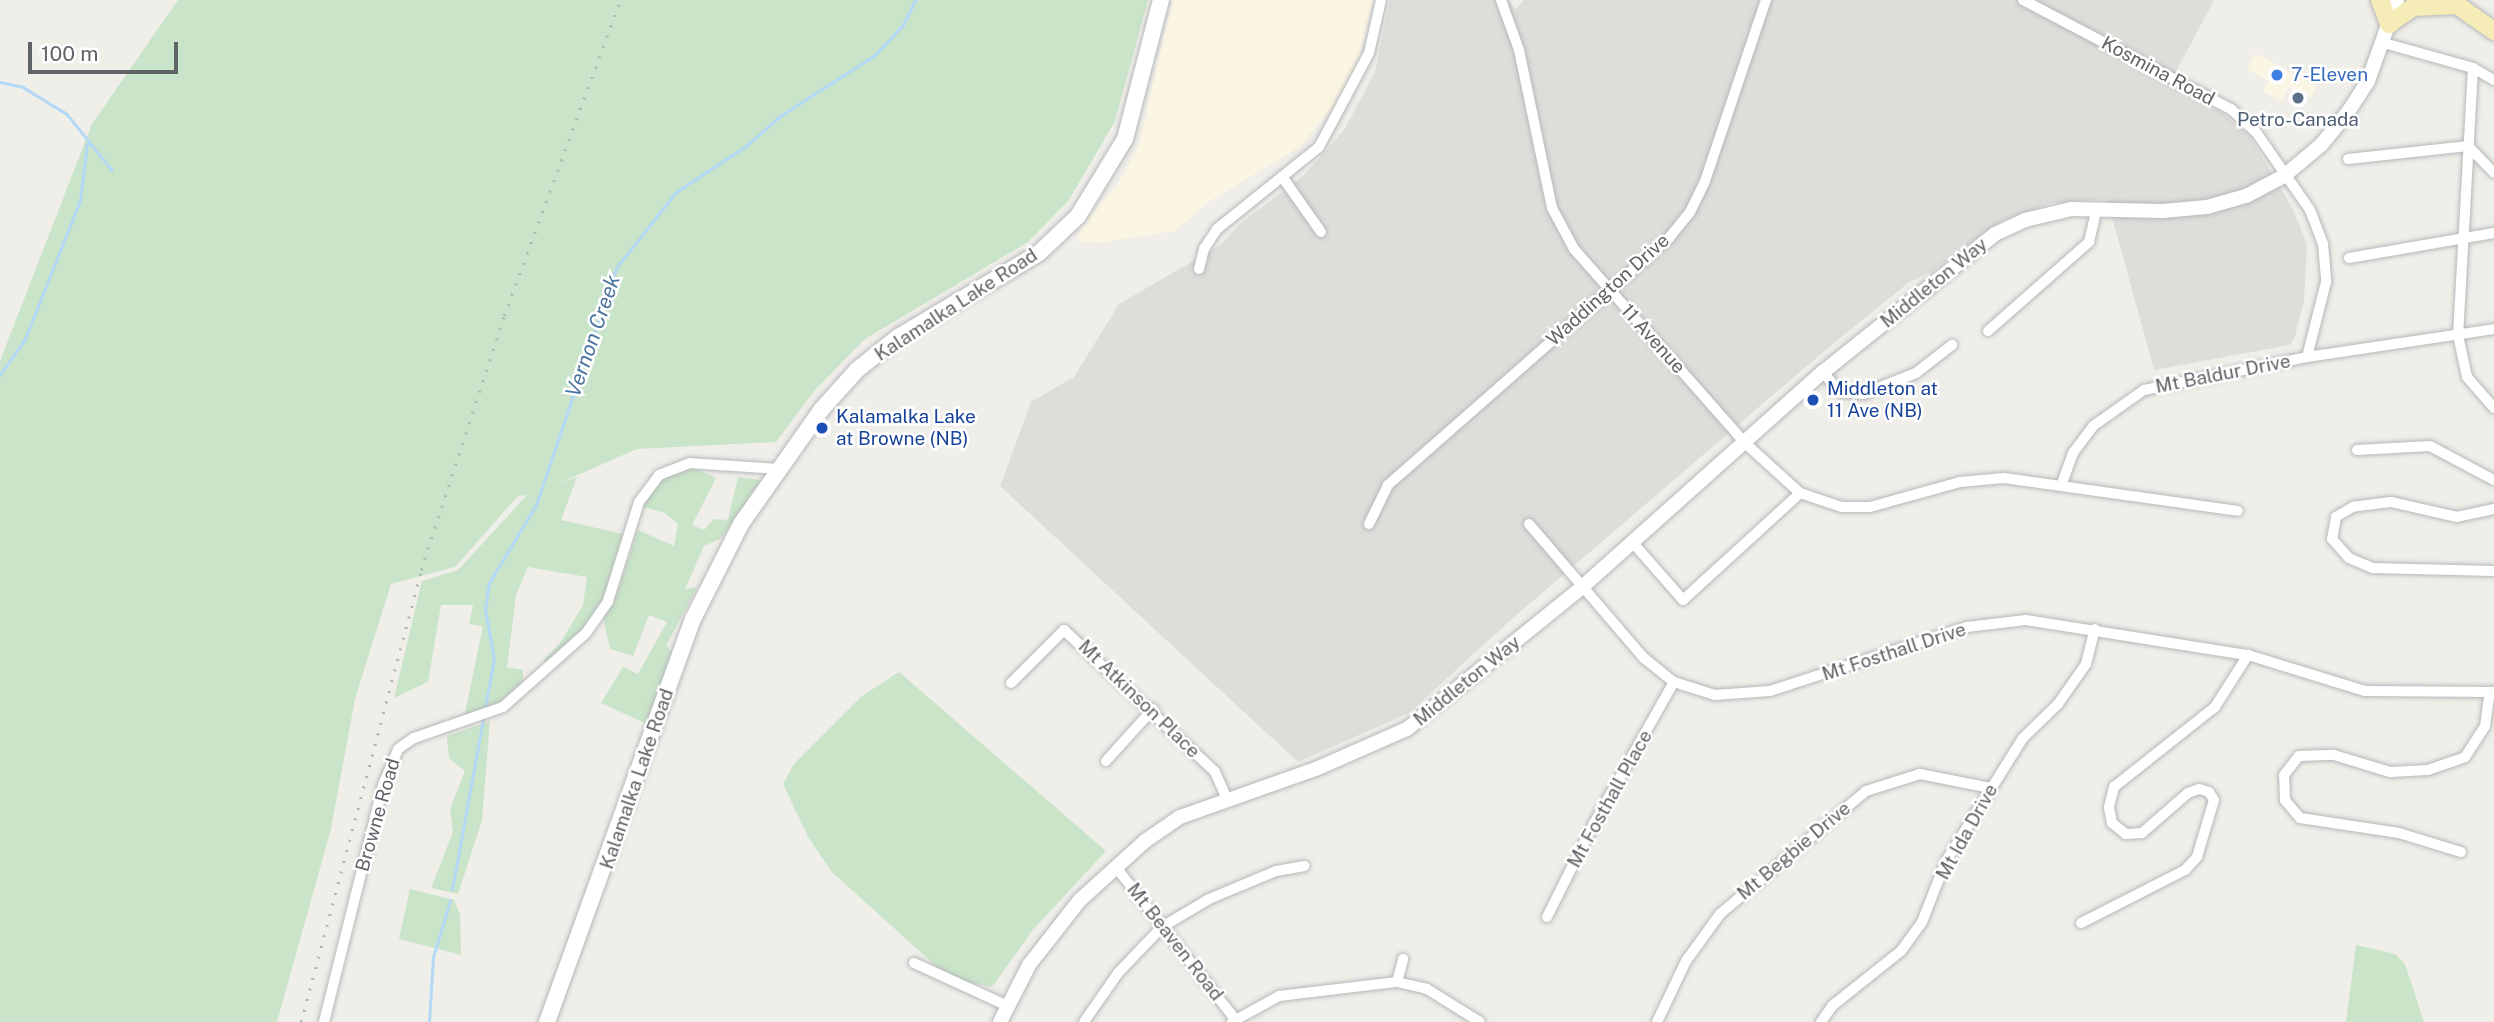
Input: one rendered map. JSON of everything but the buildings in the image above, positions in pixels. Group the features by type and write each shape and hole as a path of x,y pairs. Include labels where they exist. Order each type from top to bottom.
{"main road":[{"name":"Kalamalka Lake Road","path":"547,1022 693,619 712,574 778,469 857,370 898,337 1039,253 1078,216 1125,138 1161,0"},
{"path":"2381,0 2389,24 2413,7 2454,2 2494,31"}],"street":[{"path":"1199,269 1204,249 1217,229 1319,148 1354,88 1369,53 1381,0"},
{"name":"11 Avenue","path":"1501,0 1519,50 1552,208 1574,249 1745,443 1800,493 1842,507 1870,508 1960,482 2004,478 2238,511"},
{"name":"Waddington Drive","path":"1369,524 1388,485 1669,238 1690,212 1705,181 1766,0"},
{"name":"Kosmina Road","path":"2023,0 2231,109 2256,132 2310,210 2323,244 2326,282 2307,357"},
{"name":"Middleton Way","path":"1000,1022 1029,965 1080,900 1115,866 1180,817 1318,768 1407,729 1581,588 1823,372 1995,234 2025,220 2097,208 2163,211 2207,207 2246,196 2284,176 2321,145 2348,112 2384,43 2397,0"},
{"path":"2384,43 2473,68 2494,80"},
{"path":"2473,68 2458,335 2467,377 2494,408"},
{"path":"2348,159 2468,146"},
{"path":"2468,146 2494,173"},
{"path":"1283,178 1321,232"},
{"path":"1988,331 2089,242 2097,208"},
{"path":"2349,258 2494,233"},
{"name":"Mt Baldur Drive","path":"2061,486 2073,453 2093,426 2144,390 2307,357 2494,329"},
{"path":"1823,372 1839,391 1864,394 1916,373 1952,345"},
{"path":"2357,450 2430,446 2494,480"},
{"name":"Browne Road","path":"324,1022 383,785 398,749 414,737 503,707 586,634 608,601 639,502 659,475 690,463 778,469"},
{"path":"1633,543 1683,600 1800,493"},
{"path":"2494,509 2457,517 2390,502 2353,507 2336,517 2332,539 2349,558 2373,568 2494,571"},
{"name":"Mt Fosthall Drive","path":"1529,524 1581,588 1644,658 1674,682 1715,695 1770,691 1968,627 2026,620 2248,655 2365,691 2492,692"},
{"name":"Mt Ida Drive","path":"1821,1022 1832,1006 1908,941 1922,922 1947,861 2023,737 2058,704 2086,664 2095,629"},
{"name":"Mt Atkinson Place","path":"1011,683 1064,630 1153,709 1214,772 1227,799"},
{"path":"2081,923 2185,870 2197,857 2214,800 2209,792 2199,789 2188,793 2142,833 2126,834 2112,823 2114,787 2216,707 2248,655"},
{"name":"Mt Fosthall Place","path":"1547,917 1593,825 1674,682"},
{"path":"2461,852 2399,833 2301,818 2284,800 2284,775 2299,756 2334,754 2390,772 2428,771 2465,757 2485,726 2492,692"},
{"path":"1105,761 1153,709"},
{"name":"Mt Begbie Drive","path":"1657,1022 1685,961 1720,914 1866,791 1920,774 1991,788"},
{"name":"Mt Beaven Road","path":"1115,866 1234,1020"},
{"path":"1084,1022 1118,973 1162,927 1209,899 1276,872 1304,866"},
{"path":"1397,982 1403,958"},
{"path":"914,963 1008,1006"},
{"path":"1234,1020 1279,996 1397,982 1427,989 1479,1022"}],"shaded area":[{"path":"1172,0 1373,0 1358,63 1334,107 1298,148 1210,201 1175,231 1098,243 1077,241 1082,226 1119,182 1139,145"},
{"path":"1390,0 1509,0 1515,10 1524,0 2214,0 2169,85 2224,114 2250,136 2294,211 2307,245 2304,300 2295,336 2290,345 2154,370 2107,199 2051,203 2001,221 1931,272 1908,283 1828,348 1514,617 1409,713 1298,762 1000,486 1031,402 1074,377 1119,304 1219,246 1241,223 1303,176 1344,130 1375,72"},
{"name":"7-Eleven","path":"2255,53 2317,86 2311,98 2289,87 2281,101 2263,92 2268,81 2247,69"}],"green space":[{"path":"178,0 1148,0 1115,121 1069,200 1028,242 865,339 815,390 776,442 637,449 557,484 577,477 561,520 623,534 603,598 583,631 547,666 544,660 561,642 583,605 587,577 528,567 516,595 507,667 523,670 523,683 498,705 464,718 483,626 469,624 473,605 441,605 428,682 394,698 422,581 458,570 527,495 518,496 455,567 391,584 355,699 331,829 277,1022 0,1022 0,361 92,124"},
{"path":"693,467 716,478 692,525 704,530 714,519 728,520 738,477 761,480 722,538 704,546 685,589 697,587 666,646 672,652 649,725 601,703 623,667 638,674 667,622 649,615 633,656 610,649 603,617 616,597 638,530 674,546 678,524 665,513 641,506 662,479"},
{"path":"899,672 1106,851 1032,931 992,987 963,981 936,966 832,872 808,837 783,784 794,764 862,696"},
{"path":"490,721 482,820 458,894 431,888 453,832 450,809 465,771 449,758 447,736"},
{"path":"410,889 454,900 460,914 461,955 399,939"},
{"path":"2356,945 2395,954 2405,964 2424,1022 2346,1022"}],"waterway":[{"name":"Vernon Creek","path":"485,707 494,659 485,610 489,583 536,505 616,268 676,192 746,146 780,116 874,56 903,25 915,0"},
{"path":"0,82 23,87 67,114 112,170"},
{"path":"0,375 25,339 80,201 87,144"},
{"name":"Vernon Creek","path":"452,890 483,719"},
{"name":"Vernon Creek","path":"429,1022 433,957 450,901"}],"railway":[{"path":"301,1022 421,570 504,316 620,0"}],"place":[{"name":"7-Eleven","path":"2277,75"},
{"name":"Petro-Canada","path":"2298,98"},
{"name":"Middleton at 11 Ave (NB)","path":"1813,400"},
{"name":"Kalamalka Lake at Browne (NB)","path":"822,428"}]}
